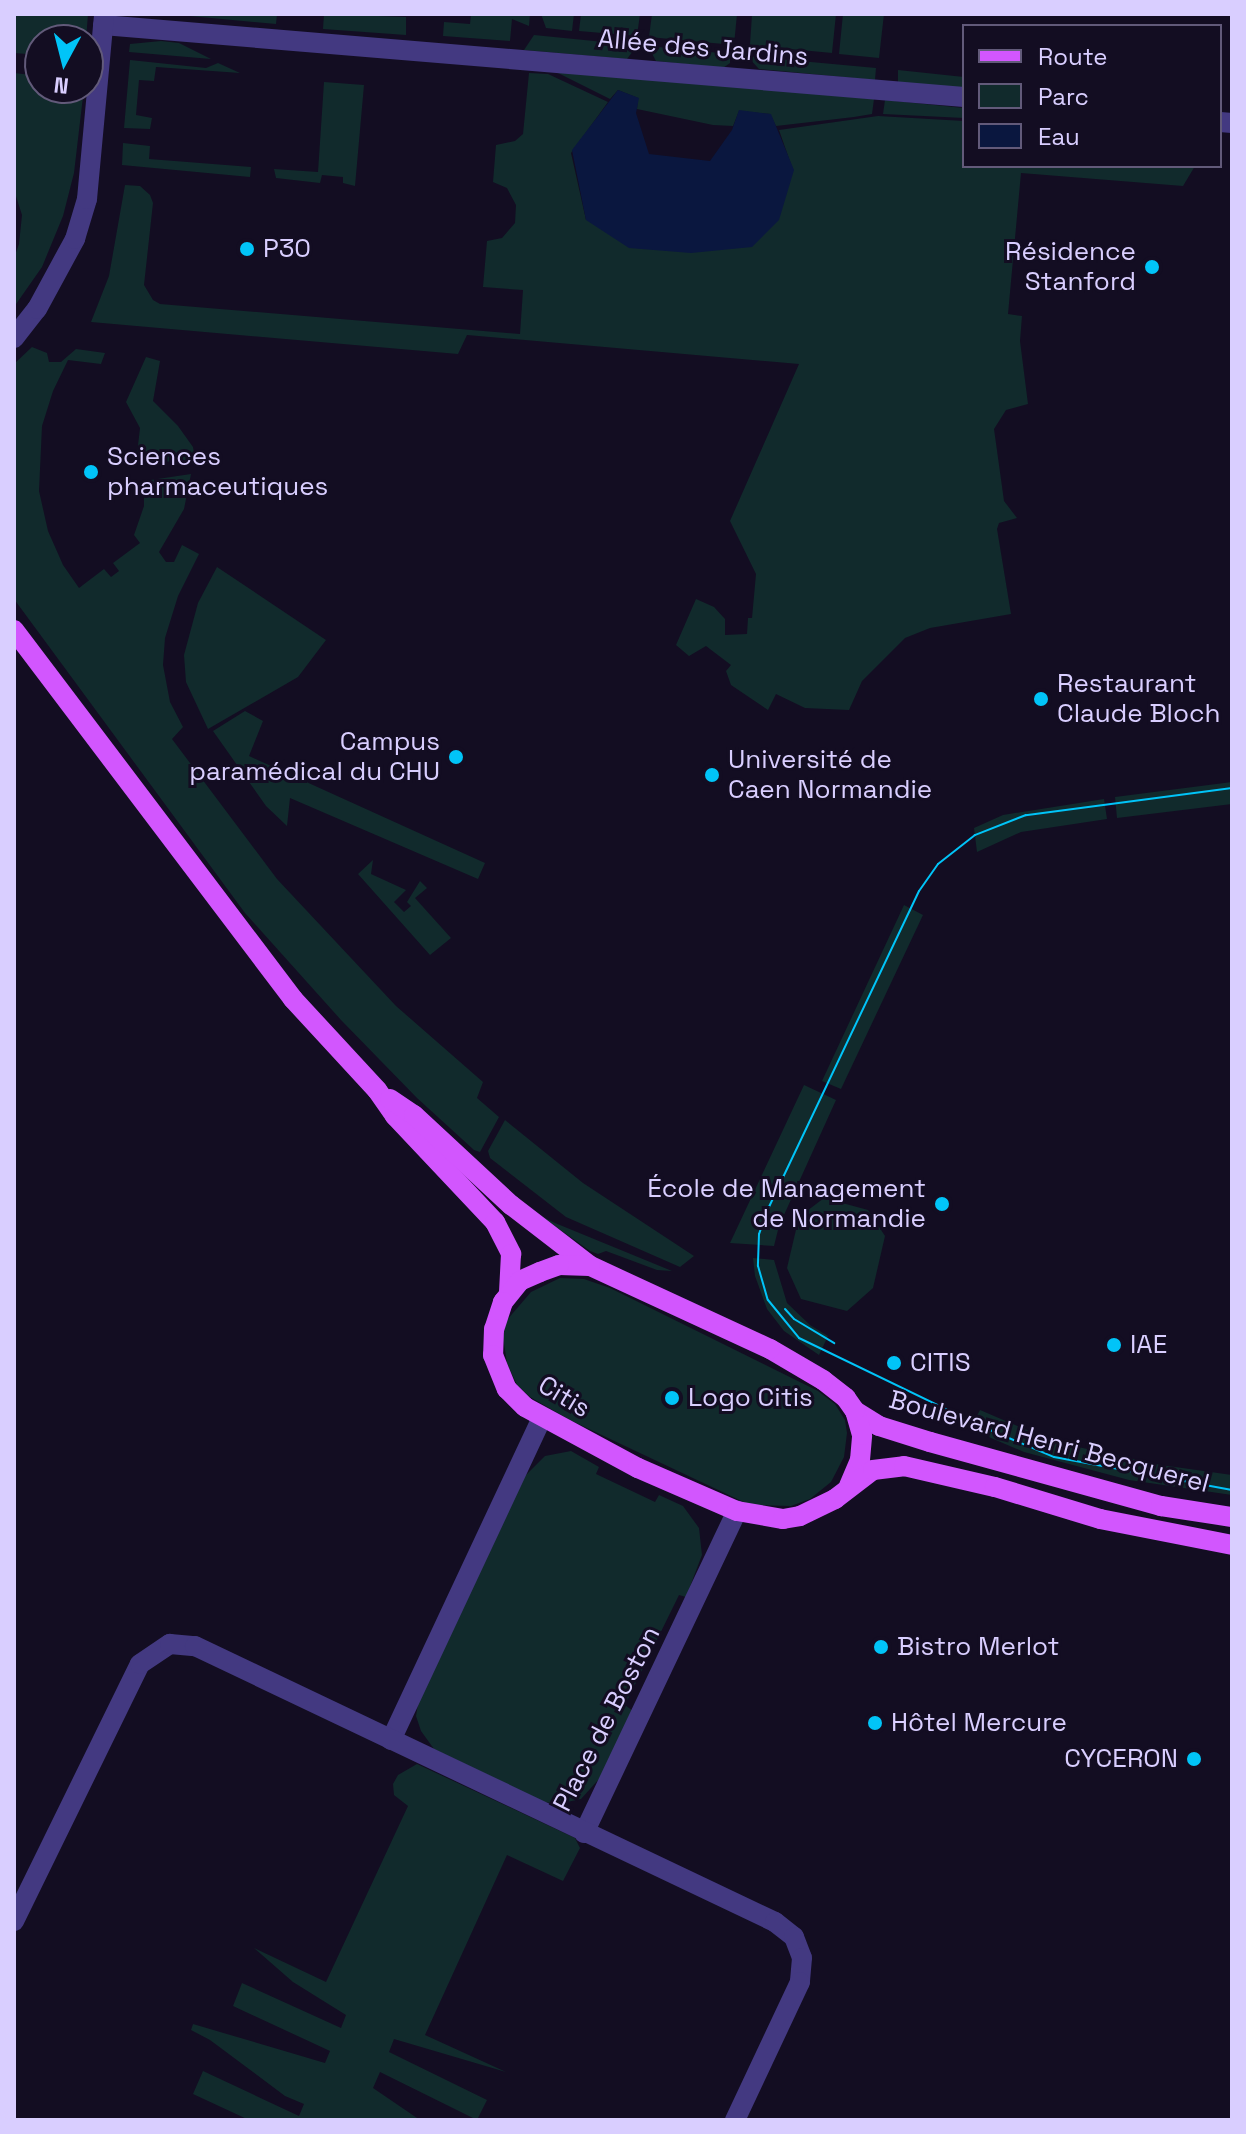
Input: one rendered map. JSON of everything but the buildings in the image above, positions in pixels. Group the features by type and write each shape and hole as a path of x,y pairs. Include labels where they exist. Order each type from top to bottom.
{"main road":[{"path":"14,630 274,976 377,1090 395,1116 501,1230 511,1254 509,1292"},
{"path":"377,1090 414,1115 511,1205 590,1266 759,1343 836,1390 855,1411 862,1435 860,1460 849,1486"},
{"path":"509,1292 520,1281 559,1265 590,1266"},
{"name":"Citis","path":"509,1292 497,1315 493,1355 507,1389 542,1418 638,1468 737,1511 780,1519 800,1516 835,1499 849,1486"},
{"name":"Boulevard Henri Becquerel","path":"855,1411 879,1426 930,1442 1161,1506 1232,1517"},
{"path":"849,1486 873,1470 892,1466 918,1468 995,1487 1100,1519 1232,1545"}],"street":[{"name":"Allée des Jardins","path":"103,20 962,97"},
{"path":"14,338 37,309 75,239 87,199 103,20"},
{"path":"391,1740 542,1418"},
{"name":"Place de Boston","path":"14,1921 140,1664 160,1648 183,1643 195,1646 584,1833 737,1511"},
{"path":"584,1833 775,1922 794,1937 799,1947 800,1982 735,2120"}],"green space":[{"path":"14,14 88,14 87,24 24,24 24,54 14,53"},
{"path":"169,14 277,14 276,24"},
{"path":"324,14 406,17 406,35 323,29"},
{"path":"471,14 530,14 529,26 512,19 510,41 443,36 444,22 470,24"},
{"path":"541,14 574,14 572,31 546,28"},
{"path":"581,14 640,14 637,36 579,31"},
{"path":"652,14 737,14 734,45 649,37"},
{"path":"752,14 836,14 832,53 750,45"},
{"path":"843,14 884,14 879,58 839,54"},
{"path":"534,35 634,45 627,59 524,50"},
{"path":"179,43 211,59 129,52 130,44"},
{"path":"648,46 730,54 730,63 723,68 656,61"},
{"path":"747,56 876,68 875,80 759,69"},
{"path":"130,60 206,68 218,63 240,73 156,67 154,81 139,80 136,115 152,118 150,129 124,128"},
{"path":"898,70 962,77 962,89 898,83"},
{"path":"554,71 874,99 872,114 854,117 776,126 770,114 739,111 733,126 713,125 637,109 638,98 618,90 610,99"},
{"path":"14,73 24,74 24,104 82,104 74,173 63,216 42,267 14,307 14,258 22,215 14,190"},
{"path":"529,73 548,74 608,102 571,153 586,220 793,170 779,130 878,116 962,121 962,168 1194,168 1183,186 1021,173 1008,314 1022,316 1020,341 1028,404 1006,410 994,429 1004,501 1017,518 999,523 997,529 1011,614 930,628 905,638 862,681 849,710 805,708 776,694 768,710 731,685 726,671 731,665 706,646 689,656 676,645 696,599 714,607 725,619 725,635 747,634 748,618 752,618 756,574 730,521 799,364 467,335 458,354 91,322 109,276 125,185 140,186 150,195 153,203 144,285 153,300 160,304 520,334 523,290 483,287 487,241 502,238 515,223 516,205 507,188 493,182 496,145 515,141 523,134"},
{"path":"324,82 364,85 355,186 343,183 343,177 322,175 320,183 276,178 274,169 318,172"},
{"path":"885,100 962,108 962,118 883,114"},
{"path":"123,143 150,146 149,159 251,167 250,177 122,165"},
{"path":"32,347 47,353 49,362 61,362 76,349 105,353 101,364 68,360 53,391 42,426 39,491 48,531 63,565 79,588 104,569 111,577 119,571 113,563 140,543 134,535 144,506 144,481 191,474 184,509 159,552 166,562 174,562 182,545 199,554 178,596 165,638 163,665 170,702 183,727 172,739 277,879 396,1006 483,1082 477,1098 499,1117 480,1152 417,1098 341,1020 245,913 14,599 14,364"},
{"path":"146,357 160,361 153,401 178,426 193,447 195,459 143,464 137,454 140,428 126,402"},
{"path":"217,567 326,640 298,677 208,729 186,682 184,655 198,603"},
{"path":"245,711 263,721 249,756 485,863 478,879 290,798 287,826 266,806 213,731"},
{"path":"1232,782 1232,804 1117,818 1115,797"},
{"path":"1104,799 1107,819 1021,832 977,852 974,828 1003,815"},
{"path":"373,860 371,874 406,890 394,902 404,912 411,906 407,902 420,881 427,888 415,898 451,938 430,955 358,874"},
{"path":"904,905 923,915 841,1089 822,1081"},
{"path":"804,1085 836,1100 779,1226 774,1246 730,1243"},
{"path":"505,1120 583,1183 694,1256 680,1267 566,1217 490,1158 488,1151"},
{"path":"824,1198 868,1210 885,1236 873,1288 847,1311 801,1299 787,1268 799,1217"},
{"path":"541,1216 672,1271 657,1270 606,1251 598,1254 590,1251"},
{"path":"753,1258 774,1260 787,1303 810,1325 828,1336 819,1355 784,1331 767,1309 755,1276"},
{"path":"560,1278 584,1279 610,1288 818,1391 835,1404 845,1420 847,1433 844,1457 831,1482 810,1499 791,1506 750,1505 570,1420 530,1397 517,1385 507,1363 503,1337 506,1321 531,1292"},
{"path":"980,1410 1055,1442 1161,1465 1232,1475 1232,1495 1129,1480 1024,1452 970,1429"},
{"path":"571,1451 599,1467 596,1474 655,1502 659,1495 683,1506 699,1528 702,1555 686,1597 679,1595 625,1705 633,1711 599,1779 581,1799 558,1804 544,1802 434,1749 421,1731 416,1716 419,1698 523,1478 545,1456"},
{"path":"417,1764 575,1838 580,1848 563,1881 507,1855 425,2035 506,2072 394,2039 389,2052 487,2100 477,2120 380,2072 373,2088 420,2120 249,2120 193,2094 203,2071 299,2116 304,2104 285,2096 210,2040 191,2030 193,2024 325,2063 330,2051 233,2006 242,1983 341,2028 346,2015 293,1982 254,1948 326,1982 408,1806 394,1795 393,1784 398,1775"}],"water":[{"path":"618,90 639,98 636,113 649,154 710,161 732,130 739,110 771,114 794,170 779,220 752,247 691,253 629,248 586,220 572,150"}],"tram line":[{"path":"1232,788 1026,815 975,835 938,864 919,891 767,1211 759,1234 758,1266 768,1300 799,1338 985,1428 1054,1457 1232,1490"},
{"path":"785,1309 794,1319 834,1343"}],"place":[{"name":"P30","path":"247,249"},
{"name":"Résidence Stanford","path":"1152,267"},
{"name":"Sciences pharmaceutiques","path":"91,472"},
{"name":"Restaurant Claude Bloch","path":"1041,699"},
{"name":"Campus paramédical du CHU","path":"456,757"},
{"name":"Université de Caen Normandie","path":"712,775"},
{"name":"École de Management de Normandie","path":"942,1204"},
{"name":"IAE","path":"1114,1345"},
{"name":"CITIS","path":"894,1363"},
{"name":"Logo Citis","path":"672,1398"},
{"name":"Bistro Merlot","path":"881,1647"},
{"name":"Hôtel Mercure","path":"875,1723"},
{"name":"CYCERON","path":"1194,1759"}]}
